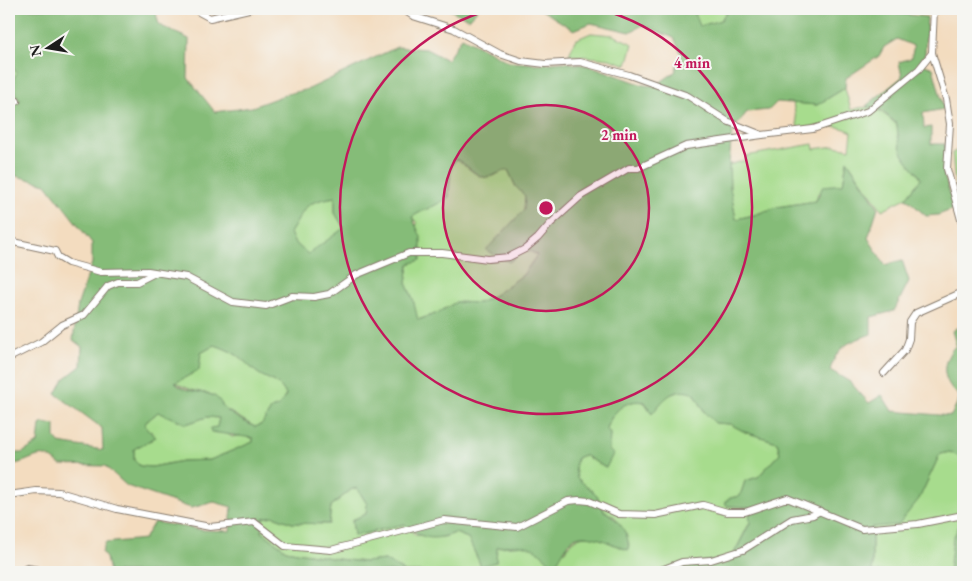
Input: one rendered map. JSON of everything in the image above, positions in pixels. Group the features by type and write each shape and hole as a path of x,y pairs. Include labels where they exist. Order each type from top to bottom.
{"street":[{"path":"199,12 210,18 249,9"},
{"path":"402,9 413,16 470,36 490,49 521,61 545,64 580,62 629,75 693,98 732,124 762,135"},
{"path":"934,9 932,53 949,112 948,179 963,227"},
{"path":"9,241 55,251 58,257 68,263 101,272 124,270 160,271 186,277 233,302 266,306 292,296 314,297 330,294 356,275 409,253 442,253 488,259 508,257 525,249 577,200 629,168 638,168 694,144 813,129 868,112 919,69 932,53"},
{"path":"9,105 17,101"},
{"path":"9,358 41,342 62,325 84,315 108,286 118,282 137,282 160,271"},
{"path":"884,373 905,350 909,339 910,322 916,313 963,292"},
{"path":"963,310 963,321"},
{"path":"9,495 36,491 59,492 117,509 210,527 254,522 285,546 315,550 342,548 444,520 516,527 568,501 579,500 589,501 612,512 624,515 670,514 703,505 727,512 745,512 787,498 855,527 870,529 924,523 963,514"},
{"path":"656,572 682,562 711,560 743,550 792,519 813,516 820,511"},
{"path":"20,572 27,568 52,572"}],"green space":[{"path":"9,9 155,9 159,25 189,39 188,78 215,112 252,107 287,94 309,89 397,47 426,49 447,60 462,37 509,62 541,64 563,62 591,66 643,85 655,86 675,72 681,53 674,38 643,25 630,32 591,23 574,30 540,9 693,9 700,26 721,20 728,9 889,9 894,13 927,17 925,54 921,60 925,65 933,68 944,109 923,113 924,128 931,127 931,144 945,144 944,174 954,209 938,215 926,216 906,198 921,179 902,152 897,124 882,111 866,106 902,77 899,62 911,58 914,46 897,39 884,47 879,56 846,78 845,88 817,105 777,102 769,110 747,112 732,131 729,165 730,188 736,219 777,207 816,201 823,186 843,184 847,160 878,207 868,238 885,265 902,260 909,281 894,311 871,317 871,334 844,346 836,355 830,370 850,382 869,403 882,395 892,411 951,416 960,397 946,379 945,366 956,345 952,331 958,327 963,340 963,459 950,452 940,454 919,499 898,525 872,527 872,572 667,572 688,563 731,559 750,523 749,507 728,506 724,503 730,498 740,496 745,481 758,477 780,453 777,442 745,432 730,424 715,423 705,413 695,394 681,392 670,395 652,414 645,402 638,401 626,404 616,412 606,428 610,434 609,450 613,454 606,468 584,455 577,458 575,468 577,478 597,495 604,511 622,527 627,538 628,550 600,539 584,536 577,537 569,543 554,567 535,550 515,545 497,547 496,562 481,566 468,538 455,533 448,536 428,538 416,533 405,524 354,536 352,520 366,514 367,504 357,488 352,489 331,506 329,524 292,523 273,516 263,518 262,532 286,550 365,562 385,560 405,572 109,572 106,558 102,553 105,543 144,539 154,522 203,530 230,531 232,507 214,502 191,508 127,486 105,466 60,465 46,456 9,464 9,453 22,453 38,443 40,425 43,423 55,425 55,438 59,443 103,450 102,428 56,394 64,379 81,366 82,347 73,340 78,304 92,263 92,243 46,184 9,174 9,105 20,101 11,83 17,73 12,66 9,66","holes":["456,159 476,174 484,177 508,170 516,187 525,196 524,210 486,250 509,262 526,249 537,255 523,275 493,296 479,303 456,302 438,313 418,320 413,299 406,283 409,264 421,260 421,237 412,217 449,197 451,166","335,197 335,213 344,228 308,254 294,242 290,233 306,208 310,204","215,345 229,351 238,356 259,374 280,386 286,395 279,406 271,409 262,424 255,427 252,426 227,411 215,396 187,390 175,383 199,370 201,353","158,412 186,424 207,417 219,418 217,427 210,428 211,432 253,438 253,442 210,460 182,461 152,467 140,466 134,460 134,449 156,437 146,428 145,423"]},
{"path":"448,9 478,9 469,19"},
{"path":"693,9 728,9 721,20 700,26"},
{"path":"591,33 613,35 633,44 627,65 609,59 569,55 575,40"},
{"path":"12,65 17,73 20,102 9,105 9,66"},
{"path":"845,88 851,110 865,107 876,109 897,125 902,152 921,179 906,198 882,210 847,160 843,185 818,193 816,201 777,207 736,219 730,188 729,165 746,160 746,156 813,144 814,149 835,146 850,149 852,132 845,129 826,126 798,129 793,103 817,105"},
{"path":"963,126 963,210 955,185 952,153 962,148 960,128"},
{"path":"456,159 476,174 484,177 493,176 508,169 516,187 525,196 524,210 514,220 509,262 526,249 537,255 523,275 493,296 479,303 456,302 438,313 417,320 413,299 406,283 417,223 412,217 448,197 451,166"},
{"path":"335,197 335,213 344,228 308,255 294,242 290,233 310,204"},
{"path":"215,345 228,350 259,374 276,383 286,395 279,406 271,409 262,424 255,427 225,409 213,395 192,390 175,383 198,370 201,353"},
{"path":"684,390 695,394 705,413 715,423 730,424 745,432 777,442 780,453 758,477 745,481 740,496 730,498 743,507 749,506 750,522 731,559 688,563 667,572 405,572 385,560 365,562 286,550 262,532 263,518 273,516 292,523 329,524 331,506 352,489 357,488 367,504 366,514 352,520 354,536 405,524 415,535 445,537 455,533 468,538 481,566 497,547 528,545 541,552 565,551 572,542 586,536 594,537 628,550 629,544 615,517 604,511 597,495 577,478 575,468 577,458 584,455 606,468 610,434 606,428 620,408 631,402 644,402 652,413 666,396"},
{"path":"158,412 186,423 207,417 219,418 217,427 232,437 244,435 253,438 253,442 210,460 182,461 152,467 140,466 134,460 134,449 142,443 152,440 153,433 146,428 145,423"},
{"path":"950,452 963,459 963,528 959,526 949,572 872,572 872,527 919,499 940,454"},
{"path":"959,526 963,528 963,572 949,572 953,538"}]}
